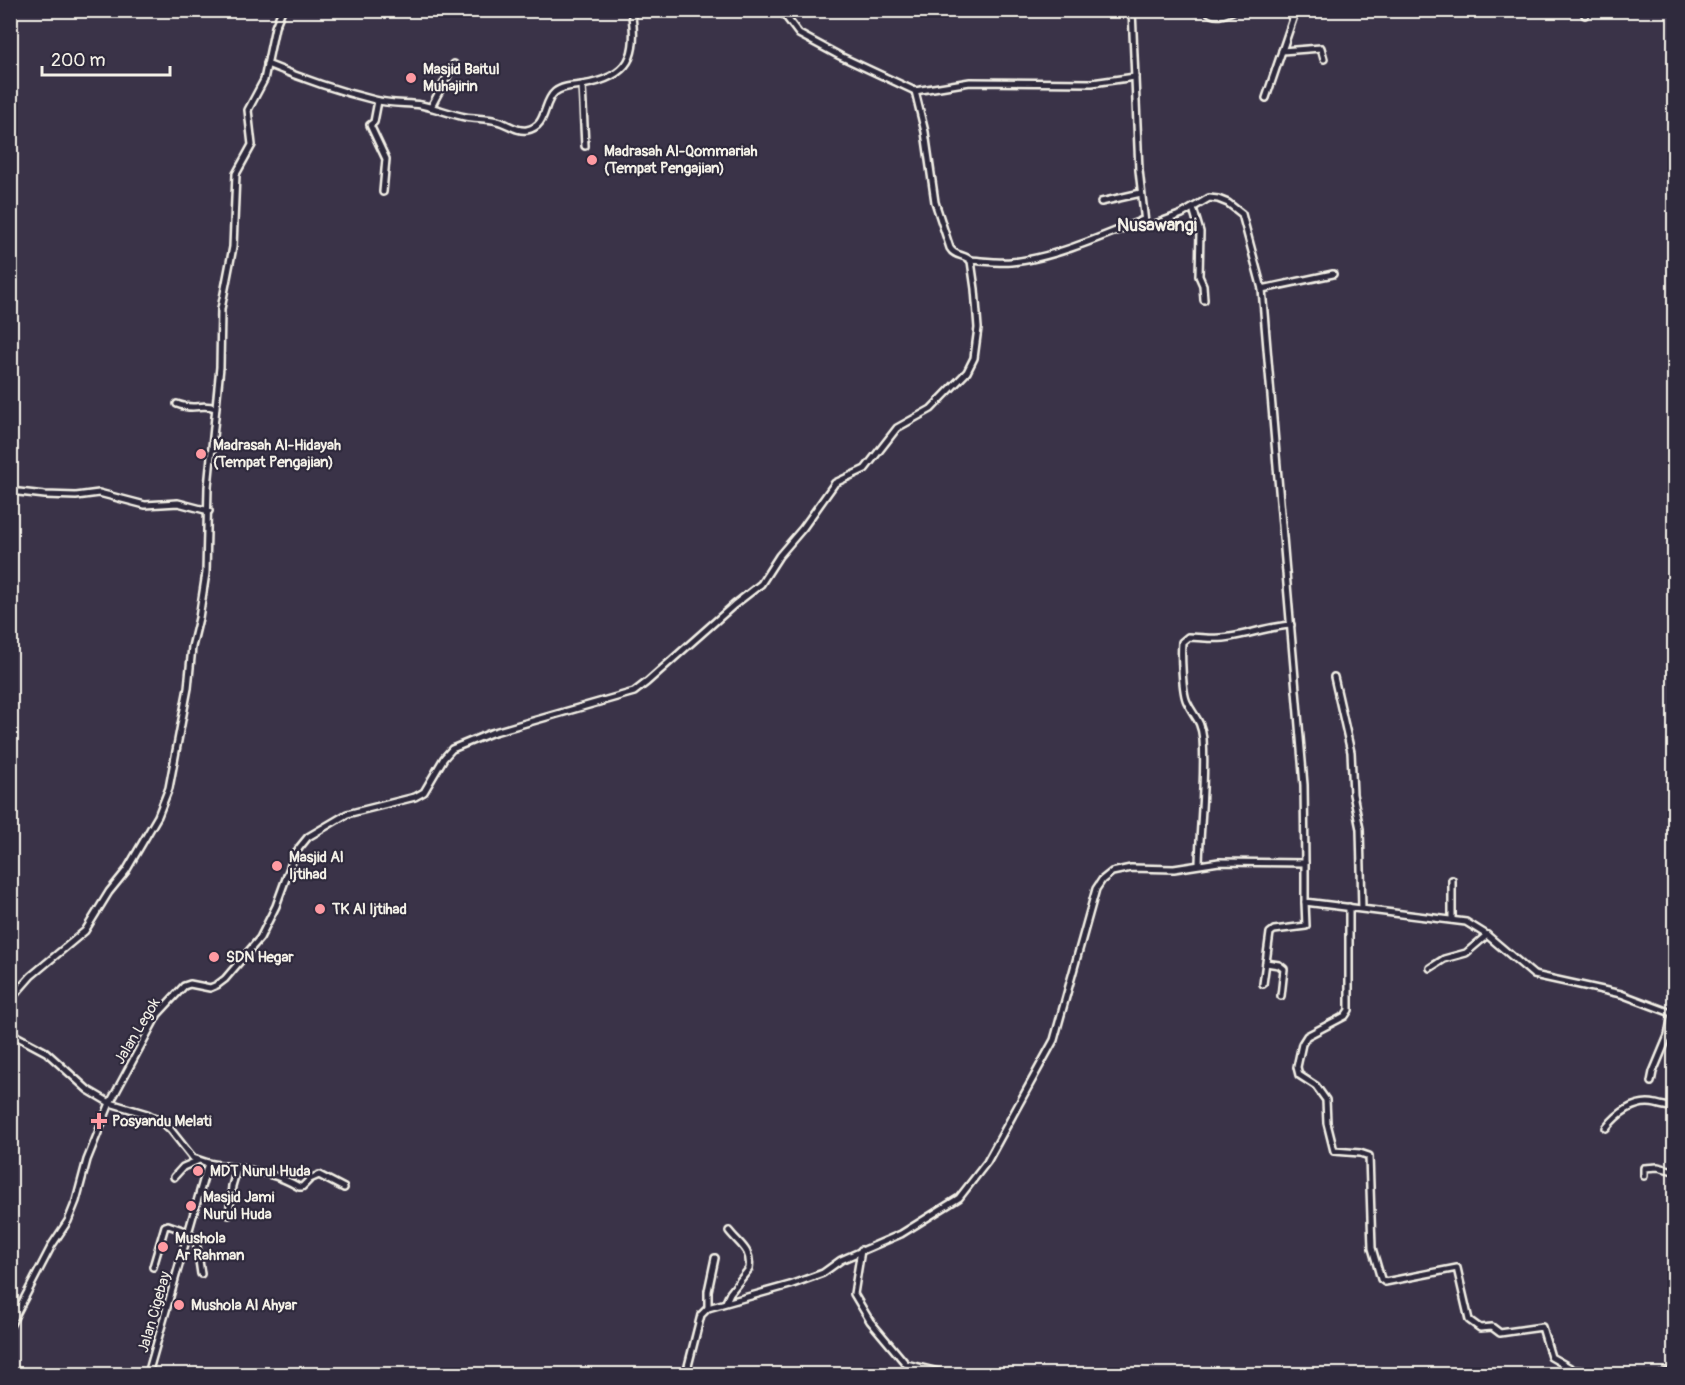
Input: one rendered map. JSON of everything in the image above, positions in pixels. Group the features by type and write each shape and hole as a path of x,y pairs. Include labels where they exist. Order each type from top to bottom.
{"street":[{"path":"10,1000 31,976 85,931 109,892 126,871 164,804 169,788 206,573 208,487 220,367 221,309 233,247 236,174 250,151 252,138 248,126 248,110 261,87 275,27 282,10"},
{"path":"267,64 300,78 378,101 431,107 463,117 495,120 523,131 534,129 555,92 562,88 598,83 619,73 634,46 631,10"},
{"path":"781,10 799,34 915,91 970,82 1090,83 1135,77"},
{"path":"1132,10 1143,220 1147,226 1150,226 1193,208 1209,198 1228,203 1242,214 1262,289 1304,785 1306,926 1274,930 1270,933 1263,984"},
{"path":"1206,10 1217,16 1235,10"},
{"path":"1266,98 1296,10"},
{"path":"1282,51 1321,48 1324,59"},
{"path":"431,107 454,64"},
{"path":"582,85 585,146"},
{"path":"915,91 925,132 935,202 950,248 955,254 970,260 1008,262 1029,259 1095,239 1143,220"},
{"path":"378,101 374,122 370,125 386,159 383,192"},
{"path":"1101,202 1141,193"},
{"path":"1193,208 1200,232 1199,276 1203,285 1204,300"},
{"name":"Jalan Legok","path":"10,1326 52,1245 72,1212 87,1160 110,1103 158,1014 180,988 187,984 208,988 217,985 225,979 260,938 276,906 293,859 308,837 347,814 415,797 424,792 452,749 504,730 634,692 761,584 831,486 838,480 865,469 897,428 931,409 972,365 978,328 970,260"},
{"path":"1262,289 1333,274"},
{"path":"177,404 190,408 208,406 215,408"},
{"path":"10,491 45,495 99,494 145,505 178,503 208,511"},
{"path":"1199,864 1203,810 1203,740 1198,718 1186,701 1182,642 1188,638 1216,639 1291,625"},
{"path":"1334,677 1351,752 1353,794 1360,829 1362,908"},
{"path":"686,1374 701,1315 708,1308 823,1273 841,1260 861,1250 901,1234 958,1198 987,1162 1054,1040 1096,889 1102,880 1113,872 1131,868 1174,869 1219,862 1305,863"},
{"path":"1452,880 1452,920"},
{"path":"1305,902 1466,922 1487,935 1534,975 1621,994 1673,1014 1668,1036 1651,1082"},
{"path":"1349,907 1348,1011 1345,1016 1307,1036 1302,1044 1297,1070 1301,1077 1316,1086 1326,1100 1327,1123 1334,1151 1360,1152 1369,1156 1372,1248 1382,1280 1385,1282 1457,1268 1469,1320 1480,1328 1493,1328 1500,1333 1542,1327 1548,1354 1551,1357 1574,1370 1593,1371 1598,1374"},
{"path":"1430,968 1444,959 1466,953 1487,935"},
{"path":"1266,963 1279,965 1284,969 1281,996"},
{"path":"10,1028 16,1036 46,1052 88,1090 110,1103 159,1120 170,1129 197,1161 237,1169 258,1170 299,1187 319,1175 344,1188"},
{"path":"1606,1128 1624,1109 1654,1104 1674,1107"},
{"path":"1674,1128 1674,1139"},
{"path":"174,1177 183,1167 197,1161"},
{"name":"Jalan Cigebay","path":"148,1374 208,1163"},
{"path":"1644,1176 1644,1168 1658,1167 1674,1172"},
{"path":"229,1215 232,1186 237,1169"},
{"path":"153,1267 165,1225 194,1236 198,1243 201,1274"},
{"path":"726,1302 750,1265 749,1252 729,1231"},
{"path":"861,1250 854,1294 870,1321 906,1364 947,1374"},
{"path":"708,1308 708,1291 715,1258"},
{"path":"1662,1374 1674,1370"}],"place":[{"name":"Masjid Baitul Muhajirin","path":"411,78"},
{"name":"Madrasah Al-Qommariah (Tempat Pengajian)","path":"592,160"},
{"name":"Madrasah Al-Hidayah (Tempat Pengajian)","path":"201,454"},
{"name":"Masjid Al Ijtihad","path":"277,866"},
{"name":"TK Al Ijtihad","path":"320,909"},
{"name":"SDN Hegar","path":"214,957"},
{"name":"Posyandu Melati","path":"99,1121"},
{"name":"MDT Nurul Huda","path":"198,1171"},
{"name":"Masjid Jami Nurul Huda","path":"191,1206"},
{"name":"Mushola Ar Rahman","path":"163,1247"},
{"name":"Mushola Al Ahyar","path":"179,1305"}],"district":[{"name":"Nusawangi","path":"1157,225"}]}
